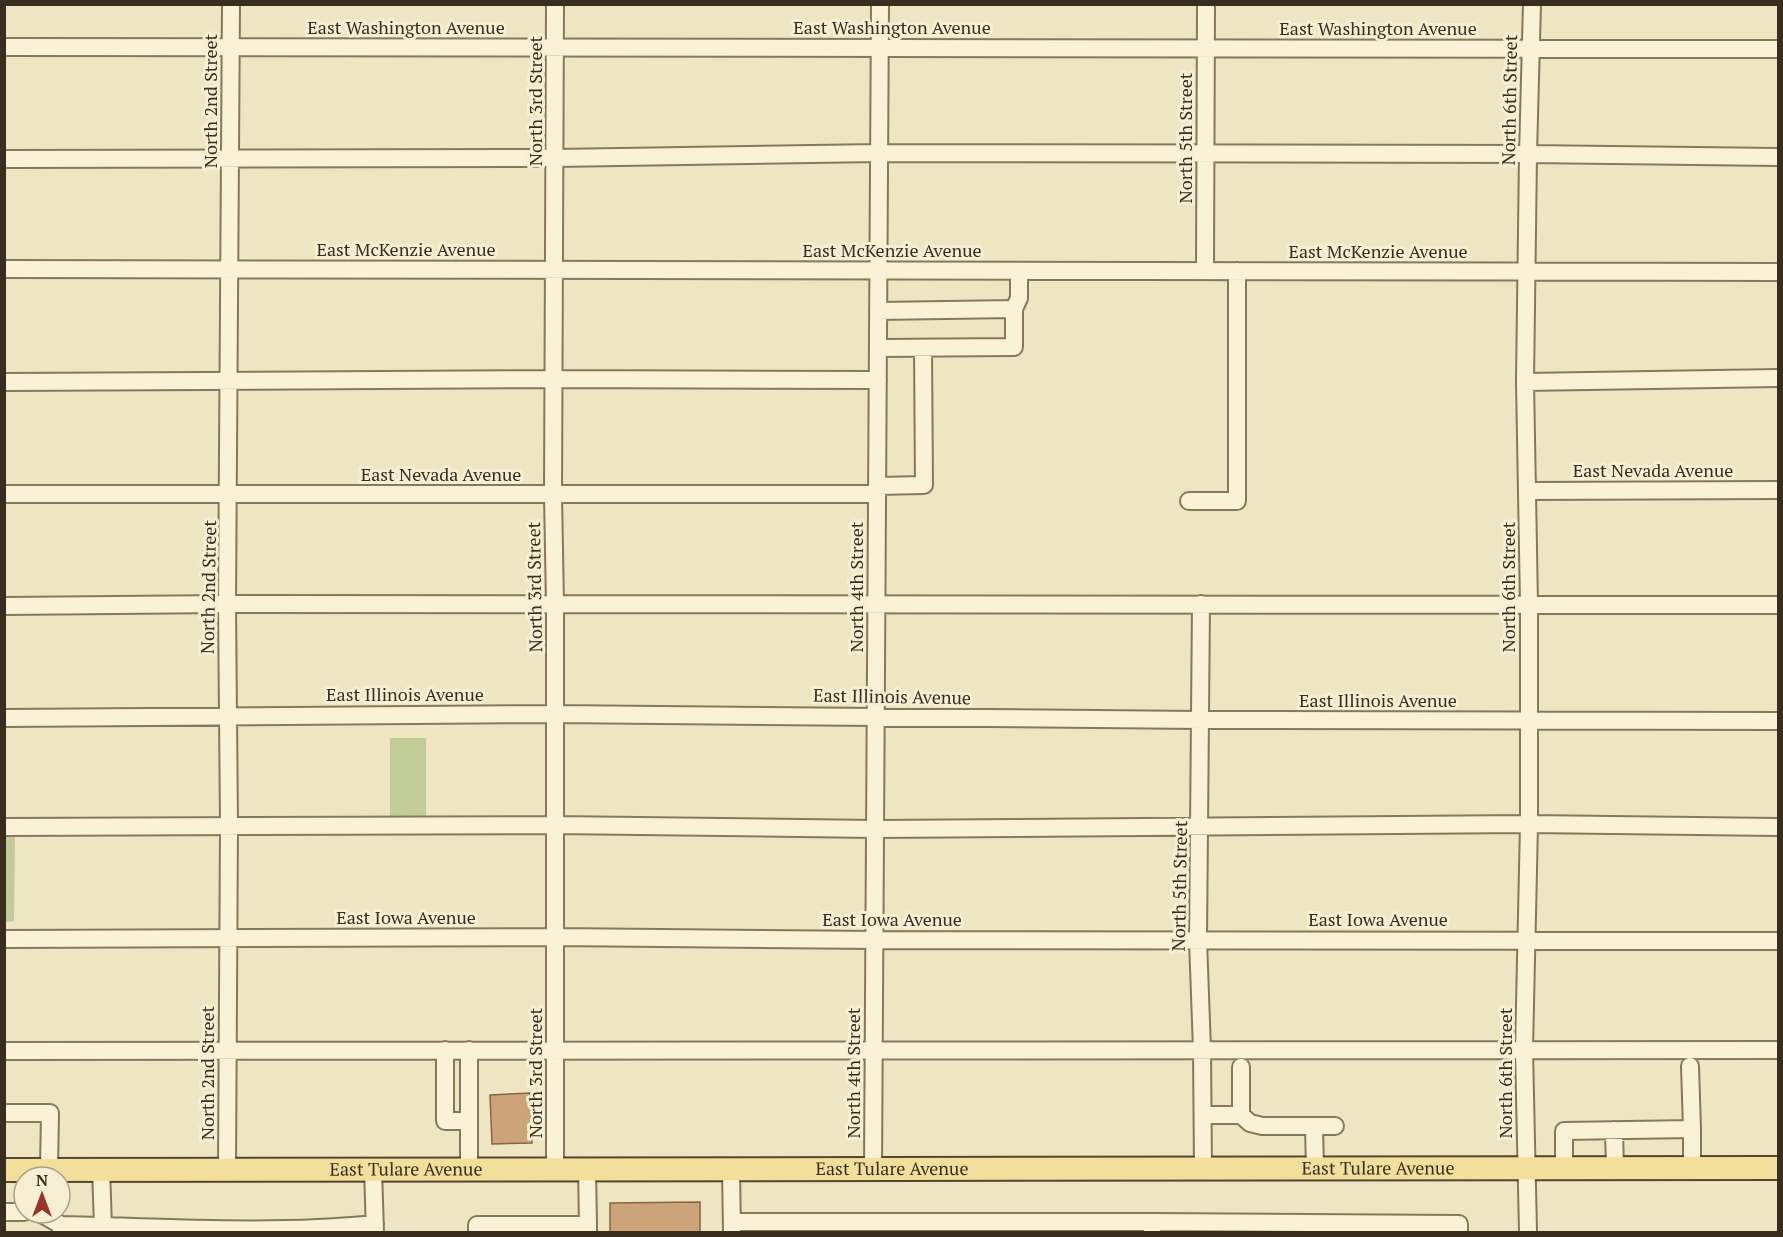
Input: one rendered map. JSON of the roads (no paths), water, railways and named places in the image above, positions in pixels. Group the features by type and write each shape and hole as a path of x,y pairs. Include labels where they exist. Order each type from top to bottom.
{"main road":[{"name":"East Tulare Avenue","path":"72,1169 1779,1168"}],"street":[{"name":"North 2nd Street","path":"227,1169 229,825 227,604 231,4"},
{"name":"North 3rd Street","path":"555,4 553,495 555,1169"},
{"name":"North 4th Street","path":"873,1169 880,4"},
{"name":"North 5th Street","path":"1205,271 1206,4"},
{"name":"North 6th Street","path":"1528,1233 1524,1050 1529,824 1528,491 1525,382 1532,4"},
{"name":"East Washington Avenue","path":"4,47 1779,49"},
{"path":"4,159 555,158 879,153 1528,154 1779,157"},
{"name":"East McKenzie Avenue","path":"4,269 1779,272"},
{"path":"878,348 1014,347 1014,309 1019,298 1019,271"},
{"path":"1189,501 1237,501 1237,271"},
{"path":"878,311 1014,309"},
{"name":"East Nevada Avenue","path":"4,494 553,495 877,490 924,485 923,348"},
{"path":"1525,382 1779,378"},
{"path":"4,382 878,380"},
{"name":"East Nevada Avenue","path":"1528,491 1779,490"},
{"name":"North 5th Street","path":"1201,604 1202,720 1198,940 1203,1169"},
{"path":"4,606 1779,604"},
{"name":"East Illinois Avenue","path":"4,718 555,714 1202,720 1779,721"},
{"path":"4,827 555,825 875,829 1529,824 1779,827"},
{"name":"East Iowa Avenue","path":"4,939 555,937 874,940 1779,941"},
{"path":"4,1051 227,1049 1779,1050"},
{"path":"445,1050 445,1121 469,1121"},
{"path":"469,1050 469,1169"},
{"path":"1690,1065 1692,1168"},
{"path":"1241,1068 1241,1114 1250,1123 1262,1126 1335,1126"},
{"path":"4,1113 51,1113 49,1165"},
{"path":"1203,1116 1241,1114"},
{"path":"1314,1126 1315,1169"},
{"path":"1564,1169 1564,1131 1692,1129"},
{"path":"1614,1130 1615,1169"},
{"path":"101,1169 103,1229"},
{"path":"61,1229 262,1231 375,1228 374,1169"},
{"path":"477,1233 477,1225 588,1229 587,1169"},
{"path":"731,1169 732,1227 1459,1224 1459,1233"}]}
